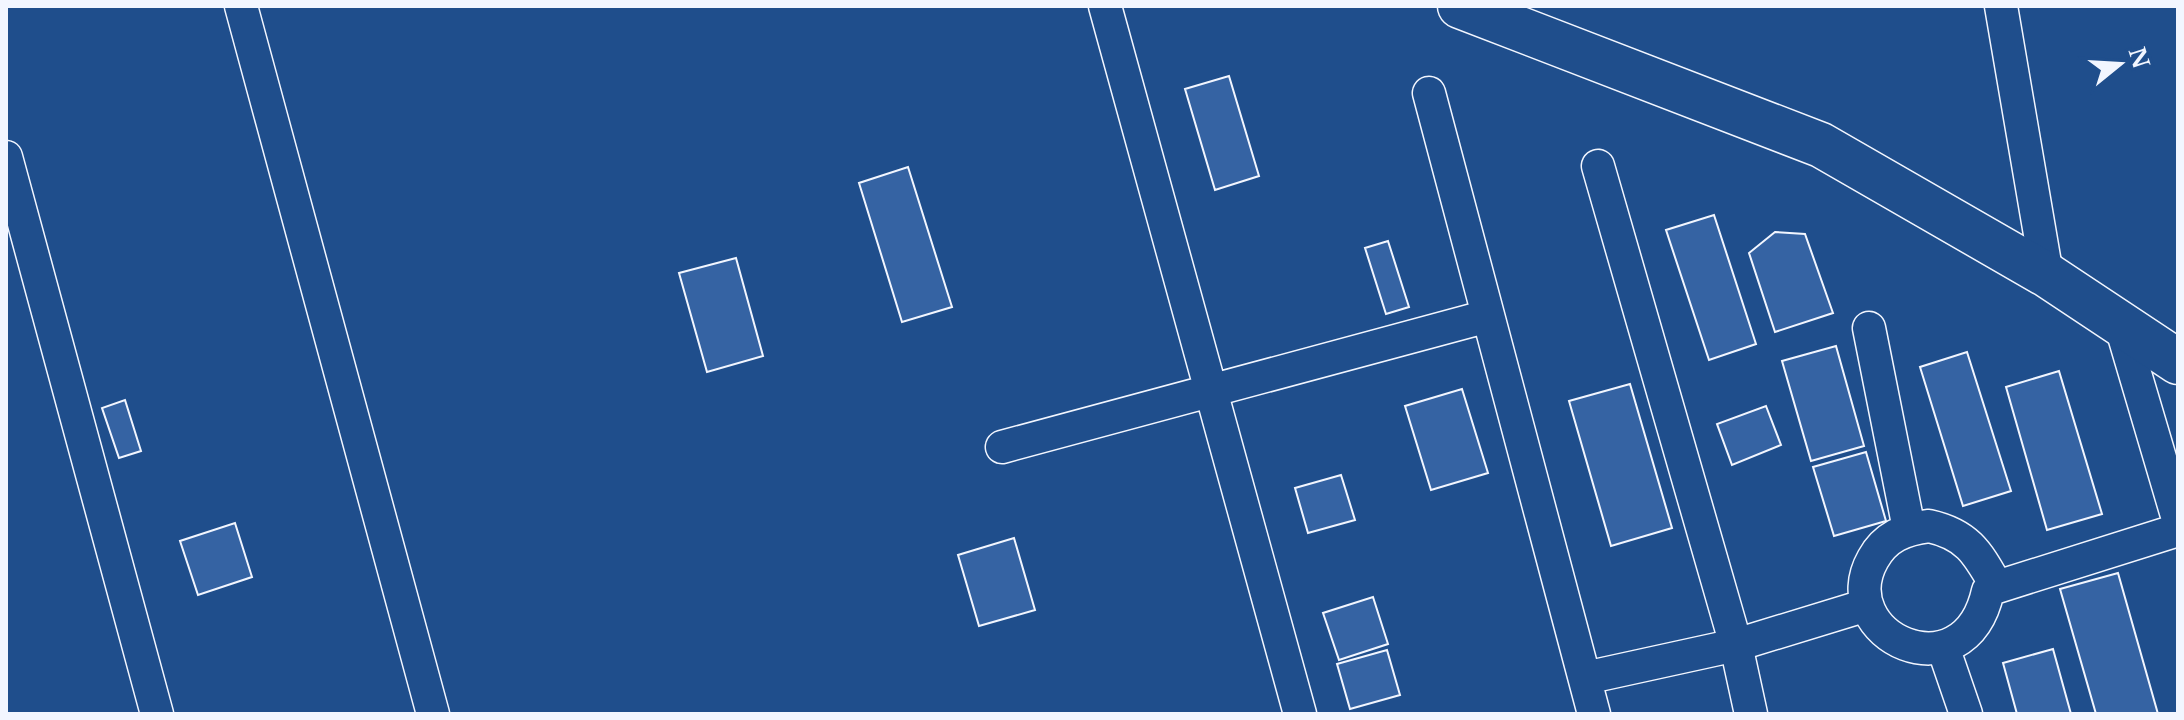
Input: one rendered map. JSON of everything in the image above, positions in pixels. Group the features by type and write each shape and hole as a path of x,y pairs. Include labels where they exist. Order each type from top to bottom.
{"street":[{"path":"241,6 433,714"},
{"path":"1105,6 1300,714"},
{"path":"1460,6 1821,145 2047,275 2178,362"},
{"path":"2001,6 2047,275"},
{"path":"1429,93 1594,714"},
{"path":"6,157 157,714"},
{"path":"1598,166 1736,645 1751,714"},
{"path":"1002,447 1488,316"},
{"path":"2121,326 2178,519"},
{"path":"1869,328 1909,529"},
{"path":"1997,587 1965,540 1948,530 1929,526 1909,529 1892,537 1878,550 1868,567 1865,586 1867,605 1876,622 1889,636 1905,646 1924,649 1943,647 1960,639 1974,626 1983,610 1988,591 2178,530"},
{"path":"1585,678 1736,645 1867,605"},
{"path":"1943,647 1966,714"}],"building":[{"path":"1229,76 1259,176 1215,190 1185,89"},
{"path":"908,167 952,307 902,322 859,183"},
{"path":"1714,215 1756,344 1709,360 1666,230"},
{"path":"1775,232 1805,234 1833,313 1775,332 1749,253"},
{"path":"1388,241 1409,307 1386,314 1365,248"},
{"path":"736,258 763,356 707,372 679,273"},
{"path":"1836,346 1864,446 1811,461 1782,361"},
{"path":"1967,352 2011,491 1963,506 1920,367"},
{"path":"2059,371 2102,514 2047,530 2006,387"},
{"path":"1630,384 1672,528 1611,546 1569,401"},
{"path":"1462,389 1488,473 1431,490 1405,406"},
{"path":"125,400 141,451 119,458 102,408"},
{"path":"1766,406 1781,445 1732,465 1717,424"},
{"path":"1866,452 1886,521 1834,536 1813,467"},
{"path":"1341,475 1355,520 1308,533 1295,488"},
{"path":"235,523 252,577 198,595 180,541"},
{"path":"1014,538 1035,610 979,626 958,555"},
{"path":"2118,573 2158,714 2096,714 2060,589"},
{"path":"1373,597 1388,644 1339,660 1323,613"},
{"path":"2053,649 2071,714 2017,714 2003,663"},
{"path":"1387,650 1400,695 1350,709 1337,664"}]}
